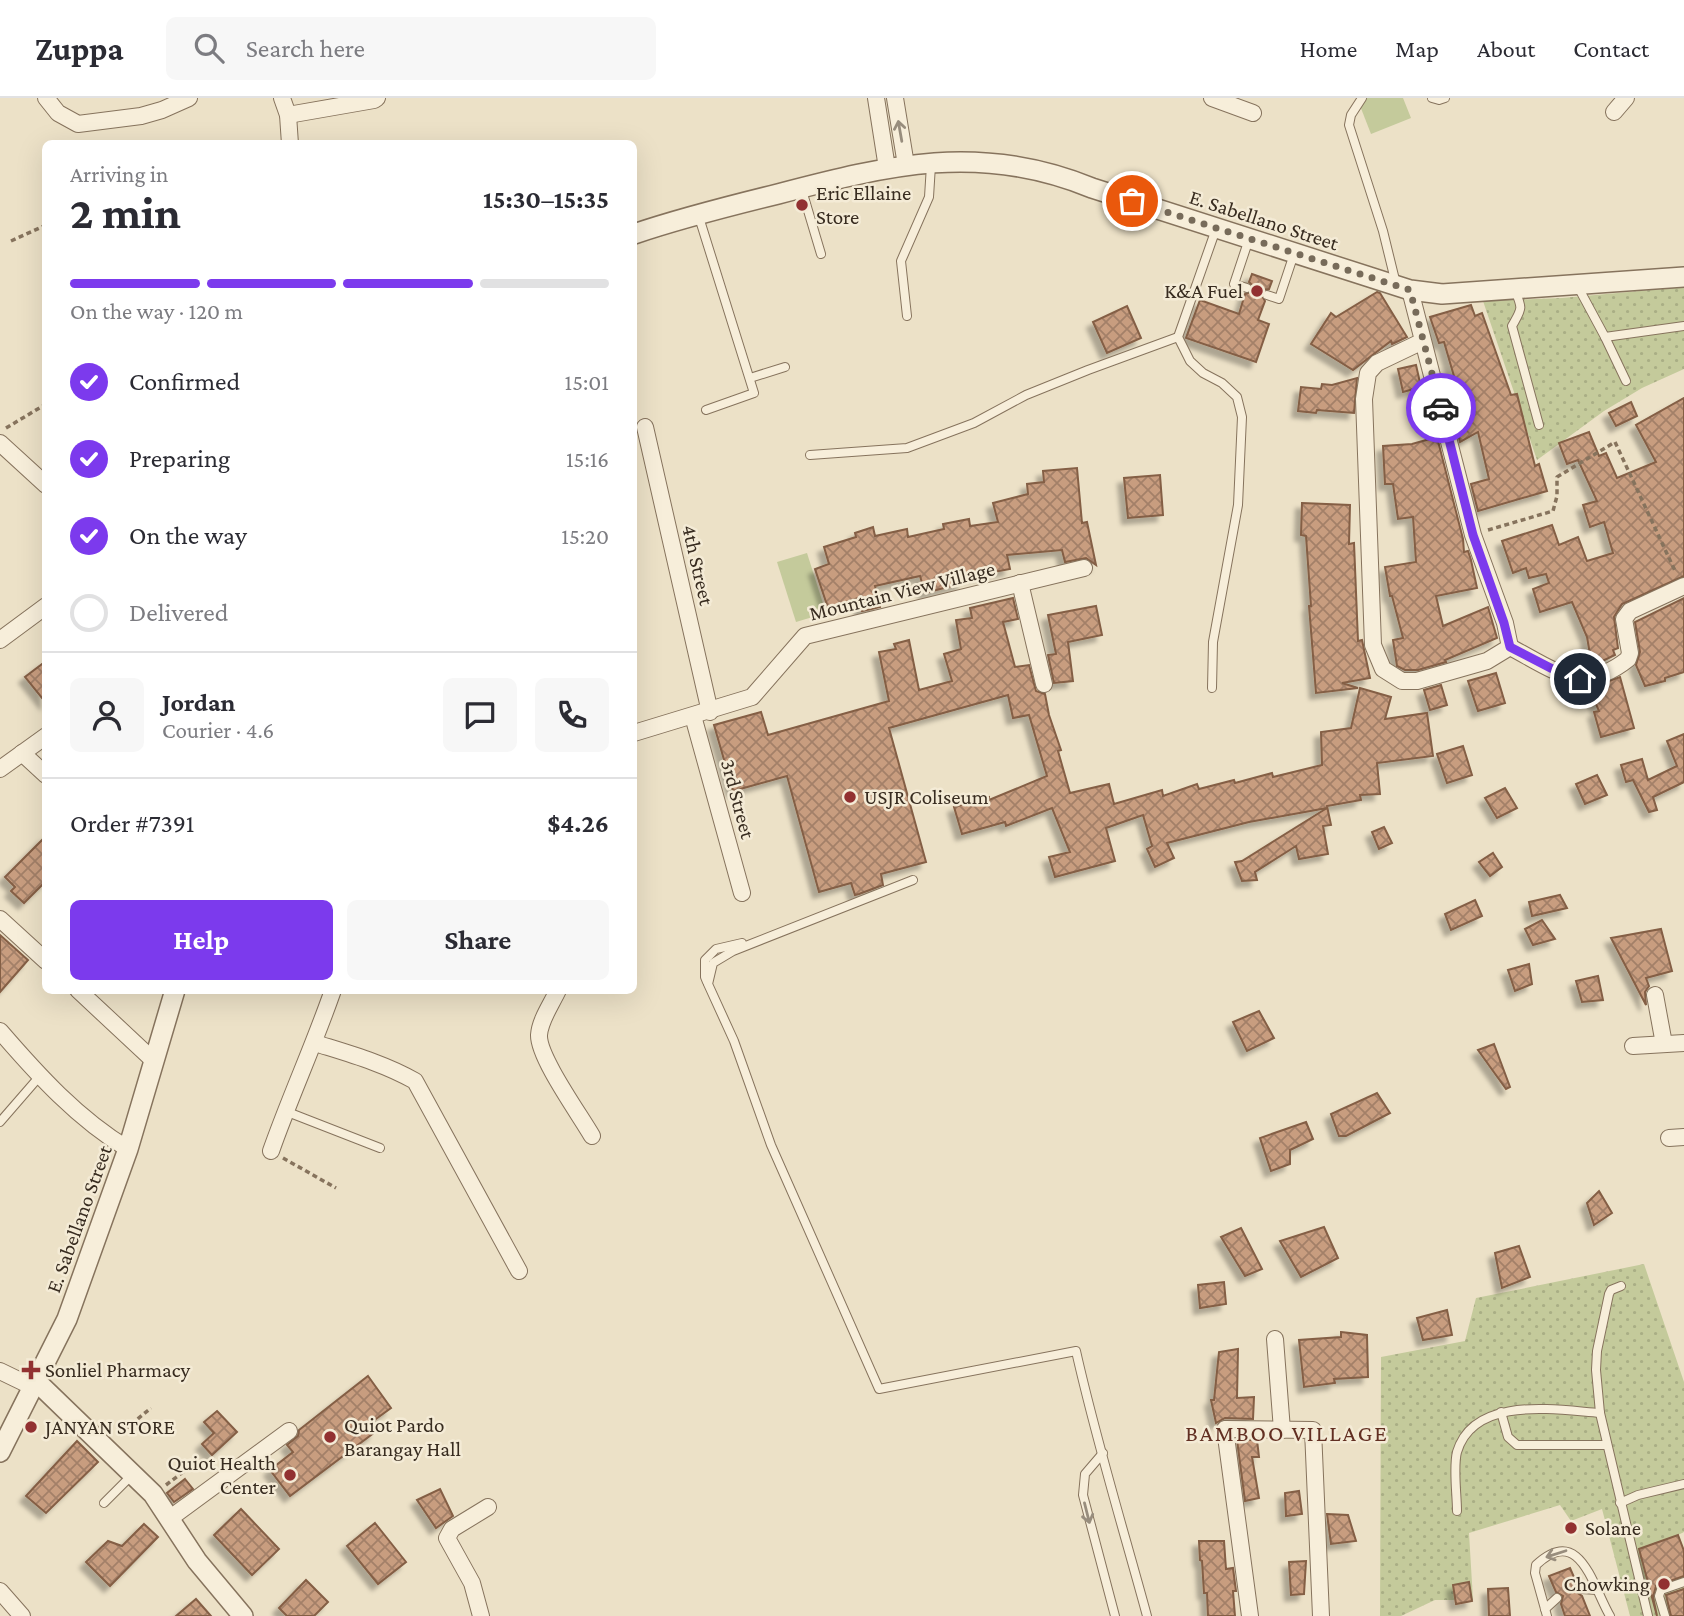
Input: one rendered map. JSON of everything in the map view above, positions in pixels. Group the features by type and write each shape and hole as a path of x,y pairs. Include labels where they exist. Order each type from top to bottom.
{"street":[{"path":"46,98 58,113 78,124 141,116 189,98"},
{"path":"282,98 288,115 290,140"},
{"path":"288,115 312,105 377,98"},
{"path":"876,98 896,166"},
{"path":"895,98 896,166"},
{"path":"1212,98 1253,113"},
{"path":"1614,112 1626,98"},
{"name":"E. Sabellano Street","path":"637,233 801,187 896,166 931,162 989,161 1063,176 1090,194 1249,239 1403,289 1442,294 1684,277"},
{"path":"1403,289 1423,341 1473,535 1510,647 1566,676 1580,679 1594,677 1628,659 1630,653 1624,619 1630,611 1683,586"},
{"path":"1423,341 1377,363 1368,373 1364,399 1373,645 1382,669 1402,681 1417,681 1487,661 1510,647"},
{"name":"4th Street","path":"645,428 710,712"},
{"path":"0,443 42,481"},
{"name":"Mountain View Village","path":"637,732 752,697 805,636 1084,568"},
{"path":"1020,583 1044,684"},
{"path":"0,618 5,637 42,609"},
{"name":"3rd Street","path":"693,716 742,893"},
{"path":"0,769 42,739"},
{"path":"22,753 42,771"},
{"path":"0,919 42,957"},
{"path":"82,994 154,1061"},
{"name":"E. Sabellano Street","path":"0,1452 67,1319 128,1149 174,994"},
{"path":"271,1151 285,1111 315,1043 332,994"},
{"path":"556,994 540,1025 539,1040 544,1057 592,1136"},
{"path":"1655,995 1664,1044"},
{"path":"0,1031 39,1077 102,1134 128,1149"},
{"path":"315,1043 378,1063 415,1081 520,1271"},
{"path":"1633,1046 1684,1043"},
{"path":"1275,1339 1282,1430"},
{"path":"0,1371 35,1384 153,1494 197,1561 243,1616"},
{"path":"1250,1616 1225,1429 1313,1430 1321,1616"},
{"path":"169,1519 289,1431"},
{"path":"481,1616 472,1583 447,1538 452,1529 488,1507"},
{"path":"0,1591 22,1616"}],"lane":[{"path":"1362,98 1351,115 1349,125 1403,289"},
{"path":"1432,98 1445,98"},
{"path":"907,316 901,261 929,197 931,162"},
{"path":"801,187 821,254"},
{"path":"698,214 754,393 705,410"},
{"path":"1212,688 1213,642 1238,505 1242,417 1237,397 1190,361 1178,337 1216,229"},
{"path":"1247,288 1234,284 1249,239"},
{"path":"1267,295 1279,299 1294,254"},
{"path":"1577,285 1626,382"},
{"path":"1515,290 1522,306 1520,315 1512,326 1539,425"},
{"path":"1605,337 1684,326"},
{"path":"810,455 906,448 974,423 1026,395 1178,337"},
{"path":"750,379 785,367"},
{"path":"913,880 733,951 713,963 708,984 734,1041 771,1145 879,1390 1076,1351 1090,1413 1147,1616"},
{"path":"0,1122 39,1077"},
{"path":"285,1111 380,1148"},
{"path":"1621,1286 1611,1290 1609,1294 1597,1351 1596,1370 1600,1413 1648,1616"},
{"path":"1457,1511 1457,1453 1468,1429 1501,1412 1524,1408 1600,1413"},
{"path":"1501,1412 1508,1437 1517,1445 1607,1445"},
{"path":"1103,1453 1085,1474 1083,1495 1115,1616"},
{"path":"104,1503 132,1475"},
{"path":"1620,1503 1638,1494 1684,1484"},
{"path":"1546,1613 1535,1573 1536,1564 1564,1549 1581,1559 1610,1616"},
{"path":"1665,1616 1658,1596 1661,1590 1684,1582"},
{"path":"1581,1589 1597,1590"},
{"path":"1546,1613 1557,1598"}],"path":[{"path":"11,241 42,227"},
{"path":"0,432 42,406"},
{"path":"1473,535 1553,511 1557,496 1557,477 1615,442 1683,586"},
{"path":"271,1151 336,1188"},
{"path":"103,1447 151,1408"},
{"path":"153,1494 195,1463"}],"green space":[{"path":"1357,98 1403,98 1411,118 1371,134"},
{"path":"1684,287 1684,369 1642,388 1604,411 1537,460 1483,301 1562,298"},
{"path":"807,553 826,613 796,622 777,562"},
{"path":"1644,1264 1684,1382 1684,1532 1678,1535 1684,1551 1684,1616 1630,1616 1602,1509 1571,1521 1560,1505 1469,1533 1473,1600 1435,1600 1401,1616 1380,1616 1381,1357 1465,1341 1476,1298"}],"building":[{"path":"1252,274 1272,281 1269,289 1263,290 1261,294 1265,301 1258,320 1269,324 1256,362 1186,338 1200,300 1239,314 1245,294 1253,291 1249,282"},
{"path":"1377,292 1407,337 1392,344 1391,341 1353,370 1311,344 1331,313 1336,317"},
{"path":"1471,305 1475,316 1482,313 1511,395 1517,394 1535,466 1539,464 1547,491 1478,511 1471,484 1489,479 1478,432 1460,442 1456,425 1465,421 1465,414 1444,342 1439,343 1430,317"},
{"path":"1127,306 1141,338 1107,353 1093,322"},
{"path":"1416,365 1421,387 1403,392 1398,369"},
{"path":"1357,378 1354,413 1298,411 1301,387 1321,389 1322,384 1332,385"},
{"path":"1684,398 1684,576 1622,604 1614,617 1618,648 1613,650 1615,655 1592,666 1587,637 1572,602 1540,612 1533,589 1549,583 1546,574 1529,578 1526,568 1513,573 1502,541 1552,525 1559,545 1578,537 1587,561 1613,553 1604,522 1590,527 1583,505 1597,501 1578,460 1567,464 1559,443 1589,432 1599,456 1606,453 1617,478 1656,462 1636,425"},
{"path":"1631,402 1637,416 1616,426 1609,413"},
{"path":"1437,437 1464,552 1468,551 1477,588 1436,596 1443,626 1488,607 1497,638 1445,660 1446,662 1418,670 1405,670 1397,666 1393,640 1403,638 1390,596 1385,567 1416,562 1413,517 1398,519 1393,484 1385,484 1383,446 1412,444"},
{"path":"1077,468 1082,523 1087,522 1096,565 1086,558 1065,562 1062,550 1007,555 1010,569 961,578 963,583 925,593 920,576 875,586 880,607 862,611 858,598 828,608 815,569 829,564 824,547 856,537 855,533 873,527 875,536 907,529 908,537 944,529 943,524 969,519 970,526 998,522 993,503 1028,494 1027,484 1044,482 1043,471"},
{"path":"1160,475 1163,515 1128,518 1124,478"},
{"path":"1302,503 1350,505 1349,544 1354,543 1358,641 1362,640 1370,678 1342,683 1358,688 1316,693 1306,536 1301,535"},
{"path":"1013,598 1018,619 1003,622 1015,667 1029,665 1036,691 1045,694 1070,793 1109,784 1114,804 1162,790 1163,796 1197,784 1199,789 1272,773 1273,777 1322,765 1321,732 1351,728 1360,688 1391,697 1385,719 1427,713 1433,756 1377,763 1380,794 1360,795 1361,800 1327,806 1331,825 1323,826 1328,854 1299,859 1296,846 1255,872 1257,880 1242,881 1235,862 1242,861 1327,808 1249,822 1167,843 1174,858 1155,867 1147,849 1152,846 1143,815 1106,828 1115,861 1055,877 1049,857 1070,852 1052,808 1006,826 1005,822 962,834 954,807 989,797 989,800 1047,776 1029,715 1013,718 1008,695 889,728 926,862 881,874 883,885 859,894 855,895 851,883 819,892 787,776 733,791 714,725 761,712 768,735 889,701 879,652 896,649 894,644 909,640 919,690 952,681 944,654 961,649 956,620 972,618 970,608"},
{"path":"1684,598 1684,672 1645,686 1636,665 1640,652 1635,622"},
{"path":"1096,606 1102,635 1068,642 1073,681 1054,683 1048,655 1056,654 1048,615"},
{"path":"42,664 42,698 25,677"},
{"path":"1496,673 1505,703 1478,711 1468,681"},
{"path":"1620,677 1634,728 1601,737 1594,712 1599,711 1589,688"},
{"path":"1441,685 1447,705 1430,710 1424,690"},
{"path":"1684,734 1684,782 1653,797 1657,810 1649,812 1633,780 1626,782 1621,765 1642,759 1648,780 1677,766 1667,741"},
{"path":"1463,746 1472,775 1447,783 1437,754"},
{"path":"1597,775 1607,795 1585,804 1576,784"},
{"path":"1505,788 1517,808 1497,818 1485,798"},
{"path":"1384,827 1392,843 1379,849 1372,832"},
{"path":"42,840 42,885 24,903 11,891 15,887 5,877"},
{"path":"1493,853 1502,867 1490,876 1479,862"},
{"path":"1560,895 1567,908 1532,916 1529,902"},
{"path":"1475,900 1482,916 1451,930 1445,914"},
{"path":"1542,920 1555,939 1533,945 1525,929"},
{"path":"1661,929 1672,971 1646,978 1649,986 1645,992 1646,1005 1611,938"},
{"path":"0,935 28,960 0,992"},
{"path":"1529,964 1532,984 1515,991 1508,970"},
{"path":"1598,976 1603,1000 1582,1002 1576,981"},
{"path":"1259,1011 1274,1038 1247,1051 1233,1022"},
{"path":"1494,1044 1510,1087 1506,1089 1478,1050"},
{"path":"1377,1093 1390,1113 1346,1136 1339,1136 1331,1114"},
{"path":"1306,1122 1313,1139 1290,1150 1290,1164 1271,1171 1260,1138"},
{"path":"1599,1191 1612,1213 1594,1225 1587,1203"},
{"path":"1324,1227 1338,1258 1301,1277 1280,1241"},
{"path":"1241,1228 1262,1269 1245,1276 1221,1237"},
{"path":"1519,1246 1530,1277 1502,1288 1495,1253"},
{"path":"1224,1282 1226,1304 1200,1308 1198,1285"},
{"path":"1447,1310 1452,1335 1423,1340 1417,1318"},
{"path":"1341,1332 1367,1335 1368,1377 1334,1379 1335,1383 1304,1387 1299,1340 1341,1337"},
{"path":"1238,1349 1237,1398 1254,1397 1253,1419 1225,1418 1216,1423 1211,1400 1214,1400 1219,1352"},
{"name":"Quiot Pardo Barangay Hall","path":"368,1376 391,1408 369,1424 375,1432 290,1496 270,1470 293,1452 287,1445 298,1436 299,1430"},
{"path":"217,1411 237,1432 212,1455 202,1444 214,1433 204,1422"},
{"path":"1237,1440 1257,1440 1259,1457 1252,1457 1259,1498 1245,1501"},
{"path":"77,1441 98,1462 46,1513 26,1496"},
{"path":"185,1479 193,1489 174,1502 167,1493"},
{"path":"440,1489 453,1516 436,1528 417,1500"},
{"path":"1299,1491 1302,1514 1286,1516 1285,1493"},
{"path":"241,1509 279,1549 252,1575 214,1535"},
{"path":"1327,1514 1348,1515 1356,1541 1331,1544"},
{"path":"375,1523 406,1562 378,1584 347,1546"},
{"path":"144,1524 158,1537 110,1586 86,1562 108,1541 122,1546"},
{"path":"1678,1535 1684,1551 1684,1576 1656,1586 1653,1597 1657,1616 1639,1549"},
{"path":"1199,1541 1224,1541 1226,1569 1233,1568 1235,1616 1208,1616"},
{"path":"1306,1561 1304,1594 1291,1595 1289,1562"},
{"path":"1570,1568 1577,1584 1575,1591 1582,1596 1590,1616 1565,1616 1561,1604 1563,1596 1556,1592 1549,1576"},
{"path":"306,1580 328,1602 314,1616 287,1616 279,1608"},
{"path":"1469,1582 1472,1601 1456,1604 1453,1585"},
{"path":"1508,1588 1510,1616 1489,1616 1488,1589"},
{"path":"1684,1589 1684,1616 1671,1616 1666,1595"},
{"path":"196,1599 211,1616 176,1616"}],"way so far":[{"path":"1132,201 1410,290 1441,408"}],"place":[{"name":"Eric Ellaine Store","path":"802,205"},
{"name":"K&A Fuel","path":"1257,291"},
{"name":"USJR Coliseum","path":"850,797"},
{"name":"Sonliel Pharmacy","path":"31,1370"},
{"name":"JANYAN STORE","path":"31,1427"},
{"name":"Quiot Pardo Barangay Hall","path":"330,1437"},
{"name":"Quiot Health Center","path":"290,1475"},
{"name":"Solane","path":"1571,1528"},
{"name":"Chowking","path":"1664,1584"}],"district":[{"name":"BAMBOO VILLAGE","path":"1287,1433"}],"route":[{"path":"1441,408 1473,535 1510,647 1566,676 1580,679"}]}
